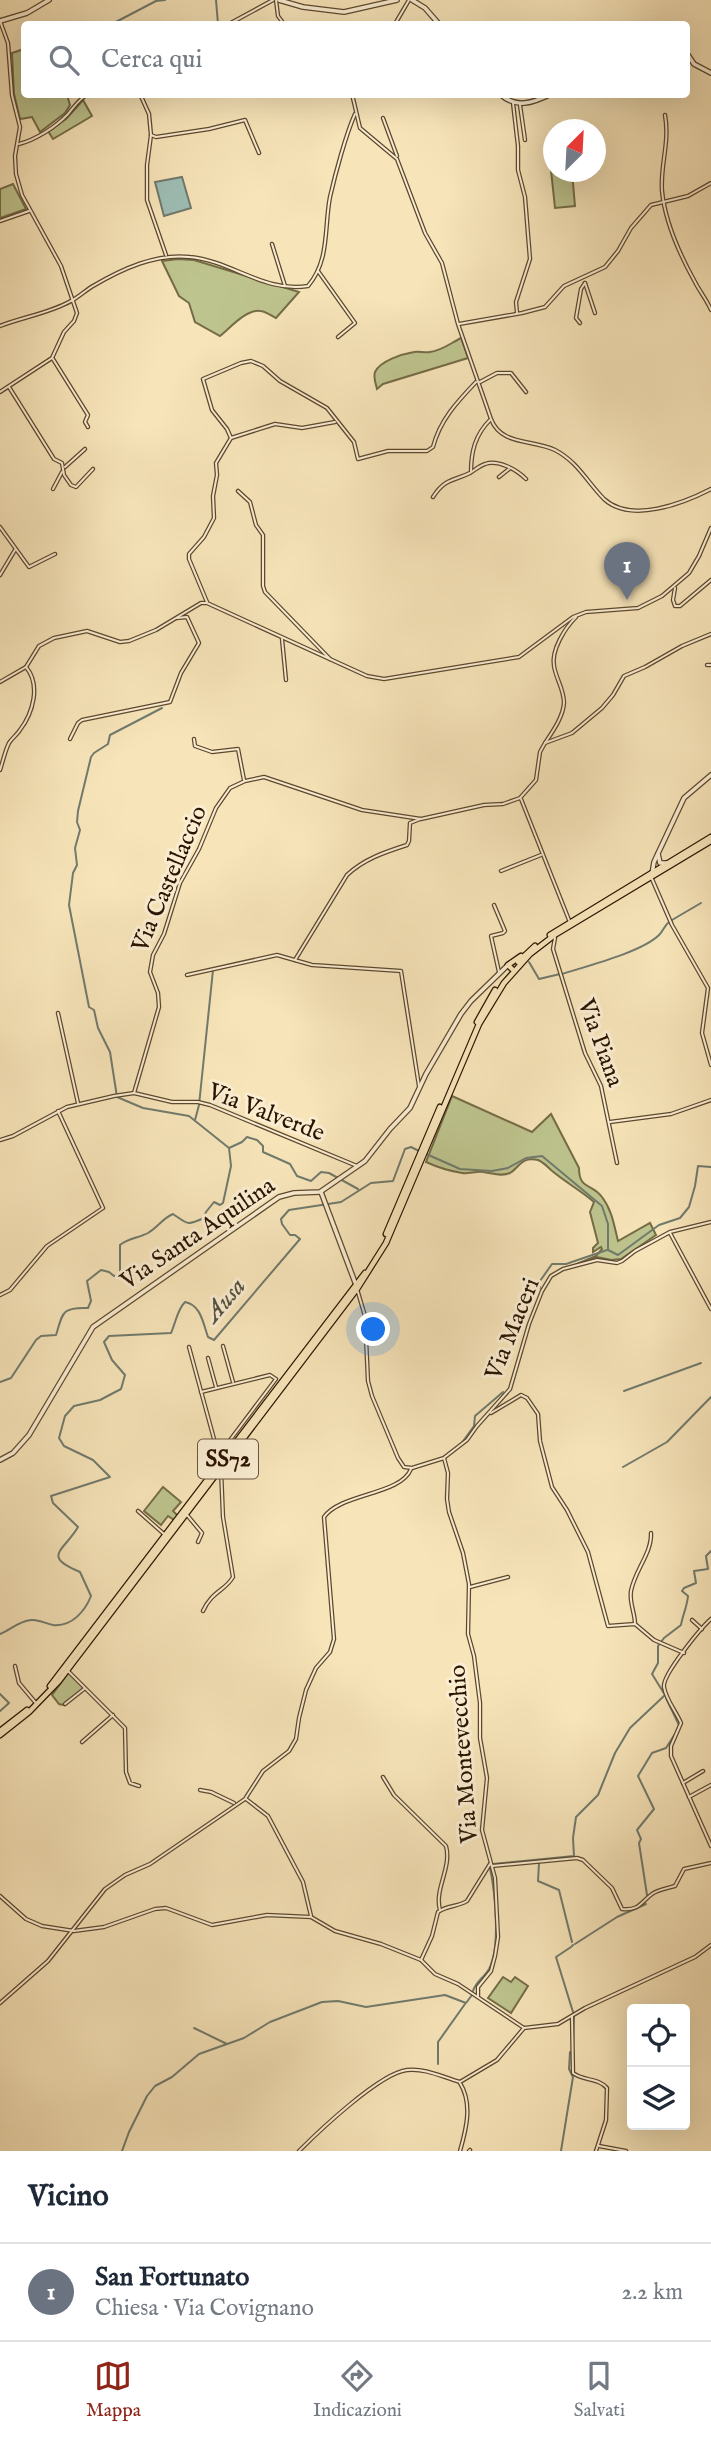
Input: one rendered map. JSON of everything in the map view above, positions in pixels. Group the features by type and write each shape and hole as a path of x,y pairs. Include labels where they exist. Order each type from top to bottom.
{"main road":[{"name":"SS72","path":"424,1148 490,1004 515,969 556,934 667,863 711,839"},
{"name":"SS72","path":"0,1733 57,1679 357,1287 386,1243 476,1022 510,967 569,922 711,839"},
{"name":"SS72","path":"0,1733 29,1712 67,1670 187,1514 221,1465"}],"street":[{"path":"0,392 52,358 64,332 77,317 61,266 22,195 16,174 15,156 20,127 12,95 8,43 0,20 27,13 49,0"},
{"path":"235,21 276,0 303,7 344,12 397,0"},
{"path":"276,0 278,16 282,21"},
{"path":"398,21 411,0 425,8 436,21"},
{"path":"690,57 694,64 711,73"},
{"path":"18,144 27,142 59,122 83,98"},
{"path":"142,98 149,114 151,135 146,176 147,200 167,256"},
{"path":"353,98 358,124 397,159"},
{"path":"506,98 520,104 539,98"},
{"path":"513,103 518,170 525,197 530,259 516,302 517,314"},
{"path":"520,104 525,140"},
{"path":"0,326 71,301 93,286 126,270 167,256 195,257 245,276 285,287 309,286 318,271 326,244 330,198 355,114"},
{"path":"665,116 668,134 662,181 664,201 671,230 682,256 711,310"},
{"path":"383,118 425,233 442,263 458,324 496,430 503,436 545,446 567,457 603,498 618,507 645,510 663,508 711,489"},
{"path":"151,135 209,129 245,120 259,153"},
{"path":"458,324 545,307 564,286 605,267 638,219 652,205 688,195 711,183"},
{"path":"0,221 30,211"},
{"path":"272,244 285,287"},
{"path":"318,271 355,324 338,337"},
{"path":"584,279 595,313"},
{"path":"580,323 576,318 581,289 585,283"},
{"path":"52,358 88,415 85,422 88,427"},
{"path":"231,438 212,410 203,379 251,361 263,366 279,381 327,408 354,442 358,459 388,451 428,451 433,447 444,417 478,382 497,373 511,373 526,392"},
{"path":"8,386 54,459 65,467"},
{"path":"471,472 475,440 491,419"},
{"path":"207,603 188,559 214,518 216,463 231,438 275,424 302,428 337,421"},
{"path":"52,489 65,467 85,449"},
{"path":"433,497 443,485 456,477 491,462 509,468 526,479"},
{"path":"499,477 509,468"},
{"path":"63,471 71,485 76,486 93,469"},
{"path":"238,491 250,502 256,525 262,535 265,592 331,660"},
{"path":"0,527 31,567 55,554"},
{"path":"0,682 26,667 39,646 54,638 87,631 120,642 129,641 156,630 201,603 207,603 367,677 384,679 502,661 527,653 586,612 638,608 662,596 675,587 695,565 711,528"},
{"path":"0,575 15,549"},
{"path":"675,587 673,603 680,607 711,580"},
{"path":"295,960 347,875 379,853 407,845 410,841 410,823 484,805 503,804 520,798 536,780 540,752 564,705 561,685 554,667 555,650 577,616"},
{"path":"71,739 82,720 170,702 181,673 199,643 187,617 176,617"},
{"path":"545,743 572,733 602,708 614,695 624,676 711,634"},
{"path":"282,638 286,680"},
{"path":"0,770 9,742 21,729 34,700 32,678 26,667"},
{"path":"194,739 195,747 212,751 237,749 245,781 264,777 362,810 421,819"},
{"path":"711,775 684,798 651,868 666,914 708,988 702,1034 711,1065"},
{"name":"Via Castellaccio","path":"134,1093 159,1007 158,993 150,972 153,955 164,934 180,883 199,849 216,808 230,788 245,781"},
{"path":"520,798 569,922"},
{"path":"652,874 658,852"},
{"path":"502,871 542,855"},
{"path":"657,859 662,864 667,863"},
{"path":"494,905 505,932 492,935 490,939 499,972"},
{"name":"Via Piana","path":"556,934 553,948 585,1053 601,1086 617,1163"},
{"path":"187,975 277,956 312,965 401,971 419,1087"},
{"name":"Via Santa Aquilina","path":"0,1460 13,1453 29,1435 93,1327 279,1197 294,1193 320,1192 358,1167 406,1114 461,1014 499,972 510,967"},
{"path":"58,1013 78,1104"},
{"name":"Via Valverde","path":"0,1140 13,1136 58,1111 78,1104 134,1093 173,1102 200,1102 358,1167"},
{"path":"608,1122 671,1114 711,1100"},
{"path":"0,1296 10,1290 47,1246 103,1208 58,1111"},
{"path":"320,1192 366,1317 368,1381 398,1458 404,1467 412,1468 444,1458"},
{"name":"Via Maceri","path":"444,1458 467,1440 513,1382 529,1324 542,1290 551,1276 563,1269 597,1260 617,1263 670,1231 711,1222"},
{"path":"670,1231 711,1309"},
{"path":"223,1346 233,1384"},
{"path":"189,1347 221,1465 223,1522 233,1577 230,1583 210,1597 203,1611"},
{"path":"208,1359 217,1388"},
{"path":"201,1392 270,1375 276,1379 218,1456"},
{"path":"489,1414 521,1395 534,1407 538,1414 540,1441 552,1487 588,1552 607,1624 611,1627 635,1624"},
{"name":"Via Montevecchio","path":"444,1458 448,1473 449,1512 463,1553 469,1588 468,1634 481,1703 480,1738 487,1778 482,1830 495,1878 498,1937 494,1964 478,1987 478,1996"},
{"path":"0,2003 48,1961 100,1895 113,1883 150,1864 245,1799 263,1771 294,1745 310,1678 333,1645 326,1514 341,1505 404,1480 412,1468"},
{"path":"138,1511 166,1535"},
{"path":"187,1514 202,1533 198,1542"},
{"path":"651,1533 649,1548 637,1570 632,1588 635,1624 657,1642 684,1653"},
{"path":"469,1588 508,1577"},
{"path":"711,1619 670,1670 663,1684 681,1723 670,1752 711,1846"},
{"path":"692,1620 702,1629"},
{"path":"15,1666 19,1683 35,1702"},
{"path":"67,1670 125,1728 128,1779 132,1785 139,1786"},
{"path":"65,1704 86,1688"},
{"path":"82,1742 113,1715"},
{"path":"682,1784 703,1771"},
{"path":"383,1777 394,1795 446,1846 448,1858 438,1900 440,1910"},
{"path":"688,1797 711,1785"},
{"path":"200,1790 211,1792 235,1804"},
{"path":"245,1799 254,1803 268,1816 303,1882 311,1917"},
{"path":"421,1960 440,1910 467,1901 491,1864 531,1860 583,1860 612,1888 622,1909 626,1911 647,1902 652,1894 674,1886 684,1869 711,1863"},
{"path":"0,1896 26,1919 42,1926 74,1931 104,1927 155,1909 166,1908 212,1926 267,1916 311,1917 335,1931 421,1960 435,1974 478,1996 524,2028 558,2024 571,2015 695,1957 711,1945"},
{"path":"571,2015 573,2073 578,2077 602,2082 607,2088 606,2120 596,2151"},
{"path":"460,2082 497,2060 524,2028"},
{"path":"299,2151 330,2120 385,2080 410,2070 437,2073 460,2082 467,2112 466,2132 460,2151"},
{"path":"598,2146 626,2151"}],"green space":[{"path":"21,50 21,98 68,98 70,105 65,113 40,132 32,117 20,119 14,94 12,53"},
{"path":"83,100 92,116 53,139 48,131 66,119"},
{"path":"552,182 573,182 575,206 555,208"},
{"path":"13,184 26,209 0,218 0,189"},
{"path":"194,260 299,292 276,318 255,311 244,316 220,336 195,322 189,303 179,296 162,261"},
{"path":"461,338 468,358 383,384 377,389 375,372 386,361 409,353 438,350"},
{"path":"452,1096 532,1132 551,1114 579,1168 581,1180 602,1197 608,1207 618,1241 650,1223 656,1235 621,1259 597,1257 572,1266 596,1256 602,1249 601,1247 593,1252 598,1243 590,1212 594,1202 543,1163 528,1160 510,1173 500,1175 462,1173 426,1162"},
{"path":"163,1487 181,1502 173,1511 178,1516 174,1520 168,1516 161,1525 144,1511"},
{"path":"69,1672 84,1688 63,1705 52,1695"},
{"path":"503,1977 511,1982 515,1977 528,1986 511,2013 488,1998"}],"water":[{"path":"182,177 191,208 164,216 155,182"}],"waterway":[{"path":"118,21 156,1 165,0"},
{"path":"216,0 218,21"},
{"path":"162,708 110,735 108,744 91,757 78,811 77,822 80,830 75,848 77,865 73,873 69,905 89,1007 94,1010 98,1028 110,1052 117,1097 143,1108 189,1116 229,1148"},
{"path":"672,920 701,903"},
{"path":"562,974 640,947 659,935 669,922"},
{"path":"529,962 539,979 560,974"},
{"path":"195,1120 199,1105 213,970"},
{"path":"0,1382 11,1378 36,1340 41,1336 56,1335 64,1313 68,1310 88,1308 91,1301 87,1281 101,1270 114,1276 120,1274 120,1245 148,1233 173,1214 190,1223 204,1218 214,1202 220,1205 223,1203 231,1166 229,1148 247,1137 257,1140 263,1146 263,1152 290,1164 297,1176 311,1181 321,1172 329,1173 358,1189"},
{"name":"Ausa","path":"0,1634 31,1620 53,1625 72,1621 91,1596 80,1572 61,1562 59,1553 78,1527 53,1503 51,1496 110,1477 93,1460 64,1446 59,1438 65,1416 74,1406 100,1400 121,1389 125,1375 112,1360 104,1342 109,1336 171,1333 178,1312 185,1302 195,1307 208,1337 214,1340 300,1239 290,1235 282,1224 281,1219 289,1210 341,1202 371,1183 393,1181 405,1149 411,1147 419,1151"},
{"name":"Ausa","path":"424,1153 460,1169 492,1171 508,1168 526,1158 542,1156 602,1206 608,1224 608,1250 618,1255 659,1225 680,1218 689,1207 698,1166 711,1167"},
{"path":"540,1288 540,1281 552,1264 566,1264 607,1250"},
{"path":"624,1391 701,1363"},
{"path":"461,1444 474,1426 475,1416 503,1392"},
{"path":"623,1467 667,1442 711,1397"},
{"path":"493,1864 574,1856 576,1817 598,1795 615,1753 630,1728 665,1695 652,1674 658,1663 658,1646 681,1625 688,1596 682,1591 696,1583 694,1571 708,1569 706,1556 711,1551"},
{"name":"Ausa","path":"0,1694 9,1703 0,1711"},
{"path":"666,1698 679,1725"},
{"path":"647,1895 639,1843 641,1839 637,1830 654,1809 638,1776 652,1753 666,1748 675,1734"},
{"path":"539,1863 538,1881 559,1890 572,1942"},
{"path":"473,1991 489,1969 495,1947 495,1904 490,1868"},
{"path":"575,1944 617,1917 646,1904"},
{"path":"571,1947 556,1957 573,2012"},
{"path":"122,2151 147,2096 155,2086 172,2077 199,2054 244,2038 270,2022 322,2002 338,2001 366,2007 445,1995 466,2003 472,1995"},
{"path":"438,2064 438,2042 465,2004"},
{"path":"573,2044 574,2016"},
{"path":"194,2028 227,2044"},
{"path":"561,2151 573,2077 569,2069 570,2052"}],"place":[{"name":"San Fortunato","path":"627,600"}]}
